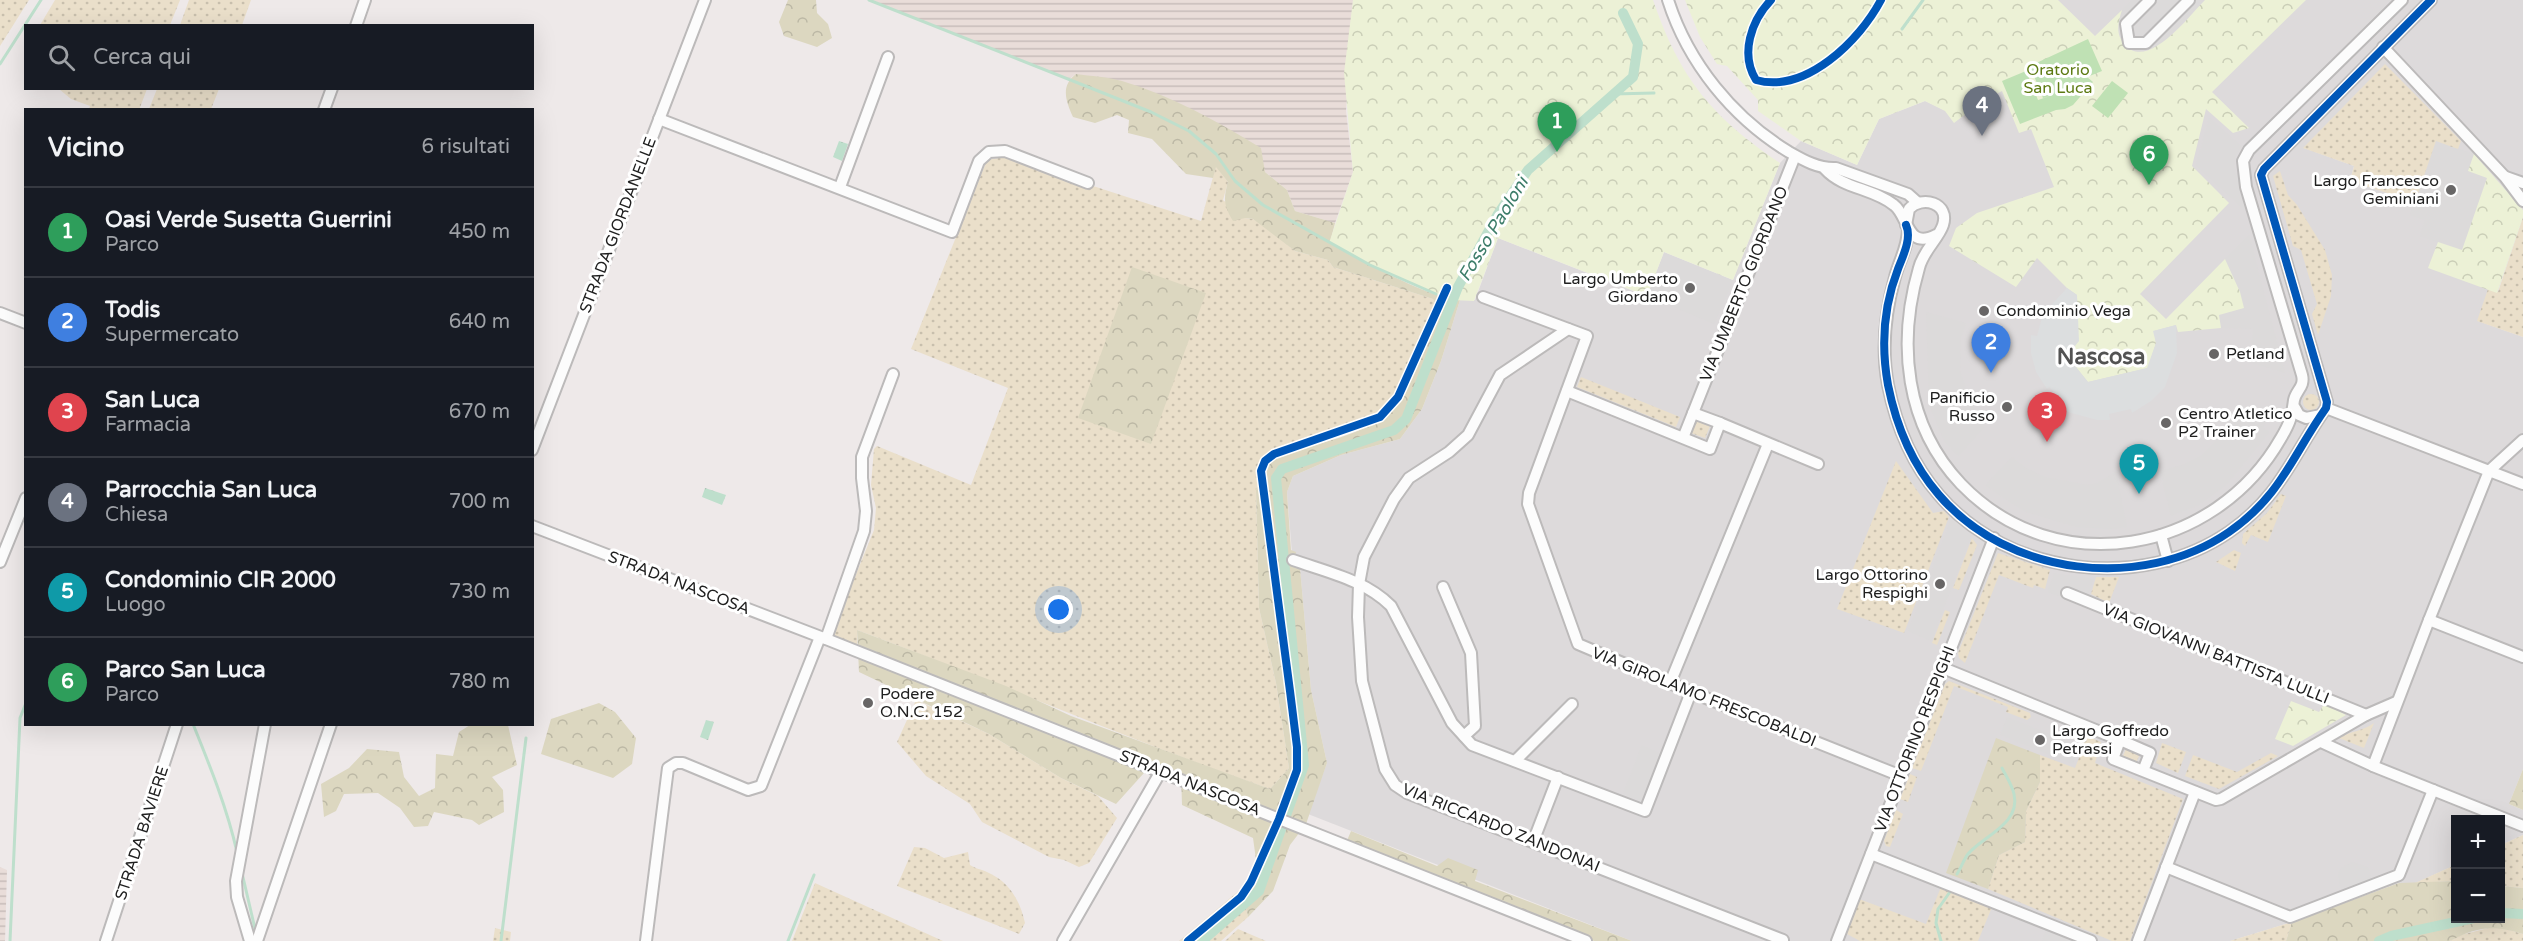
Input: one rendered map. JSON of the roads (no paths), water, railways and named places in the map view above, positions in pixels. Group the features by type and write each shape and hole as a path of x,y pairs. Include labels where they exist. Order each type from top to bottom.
{"street":[{"path":"357,24 365,0"},
{"name":"STRADA GIORDANELLE","path":"534,445 705,0"},
{"path":"1668,0 1674,20 1694,57 1733,110 1759,132 1796,156 1825,168 1836,168 1908,194 1917,202"},
{"path":"2150,0 2126,24 2129,43 2146,43 2189,0"},
{"path":"2323,411 2312,419 2299,415 2295,408 2294,400 2303,384 2302,375 2246,188 2243,161 2249,150 2402,0"},
{"path":"2295,408 2287,427 2269,457 2231,499 2184,527 2161,536 2135,542 2089,544 2039,532 1998,513 1962,484 1945,465 1932,445 1913,398 1908,371 1908,318 1919,266 1943,225 1943,213 1935,203 1923,201 1917,202 1909,209 1908,238 1895,275 1886,319 1886,365 1893,405 1902,434 1924,476 1940,496 1956,512 1994,538 2027,554 2072,566 2127,569 2168,561 2206,546 2229,532 2252,513 2285,476 2323,411 2325,396 2261,175 2264,169 2431,0"},
{"path":"2383,47 2505,177 2523,201"},
{"path":"840,187 888,57"},
{"path":"2332,69 2347,84"},
{"path":"325,108 331,90"},
{"path":"659,119 952,232 979,161 989,152 1005,151 1088,183"},
{"name":"VIA UMBERTO GIORDANO","path":"1683,438 1796,156"},
{"path":"2242,167 2261,175"},
{"path":"1825,168 1833,178 1895,205 1907,227 1918,238 1924,239 1936,235"},
{"path":"2505,177 2523,183"},
{"path":"1482,297 1568,329"},
{"path":"0,313 24,322"},
{"name":"VIA GIROLAMO FRESCOBALDI","path":"1568,329 1587,336 1529,493 1528,504 1578,644 1901,776"},
{"name":"VIA RICCARDO ZANDONAI","path":"1568,329 1500,375 1467,435 1449,452 1409,478 1394,499 1364,557 1359,584 1358,617 1362,681 1385,769 1395,785 1407,793 1783,940"},
{"path":"646,941 668,768 676,763 683,764 748,790 761,786 823,638 865,524 866,511 861,471 864,450 893,374"},
{"path":"2300,390 2313,386 2325,396"},
{"path":"1567,391 1710,448 1720,423"},
{"path":"1893,405 1913,398"},
{"path":"2323,411 2523,484"},
{"path":"1693,413 1818,464"},
{"path":"2373,766 2428,620 2489,471 2523,440"},
{"path":"1670,683 1768,444"},
{"path":"0,562 24,503"},
{"name":"STRADA NASCOSA","path":"534,527 1161,771 1586,941"},
{"path":"2161,536 2168,561"},
{"name":"VIA OTTORINO RESPIGHI","path":"1838,941 1994,538"},
{"path":"1293,560 1359,584 1380,595 1391,606 1452,723 1473,745 1645,811 1691,692"},
{"path":"1443,587 1471,654 1475,726 1464,736"},
{"name":"VIA GIOVANNI BATTISTA LULLI","path":"2067,593 2366,715"},
{"path":"2428,620 2523,657"},
{"path":"1943,668 2150,753 2143,771"},
{"path":"2120,740 2113,759 2216,800 2227,797 2366,715 2396,702"},
{"path":"1515,761 1572,704"},
{"name":"STRADA BAVIERE","path":"106,941 176,726"},
{"path":"250,941 237,894 238,867 265,726"},
{"path":"258,941 330,726"},
{"path":"2321,742 2373,766 2523,826"},
{"path":"1063,941 1161,771"},
{"path":"1533,842 1558,777"},
{"path":"2166,867 2290,917 2400,875 2433,790"},
{"path":"2138,941 2195,792"},
{"path":"1871,854 2091,941"}],"water":[{"path":"839,141 848,144 842,161 833,157"},
{"path":"705,488 726,495 722,505 702,497"},
{"path":"706,720 714,722 708,740 700,737"}],"waterway":[{"path":"26,24 41,0"},
{"path":"869,0 1151,112 1189,131 1216,154 1235,181 1263,205 1370,265 1436,294"},
{"path":"1902,29 1923,0"},
{"name":"Fosso Paoloni","path":"1202,941 1259,891 1304,765 1276,478 1282,469 1394,430 1406,419 1458,287 1498,214 1528,170 1633,77 1638,44 1623,13"},
{"path":"0,64 24,27"},
{"path":"1613,94 1654,93"},
{"name":"Fosso Paoloni","path":"1448,299 1452,300"},
{"path":"10,941 20,718 24,708"},
{"path":"194,726 223,803 237,852"},
{"path":"501,941 526,738"},
{"path":"1957,874 1968,854 2012,814 2015,804 2014,794 2002,768"},
{"path":"242,873 256,933"},
{"path":"788,941 814,875"},
{"path":"1941,941 1936,923 1938,909 1952,889"},
{"path":"2505,913 2523,914"},
{"path":"2379,941 2391,936 2451,923"}],"place":[{"name":"Parrocchia San Luca","path":"1982,136"},
{"name":"Oasi Verde Susetta Guerrini","path":"1557,152"},
{"name":"Parco San Luca","path":"2149,185"},
{"name":"Largo Francesco Geminiani","path":"2451,190"},
{"name":"Largo Umberto Giordano","path":"1690,288"},
{"name":"Condominio Vega","path":"1984,311"},
{"name":"Petland","path":"2214,354"},
{"name":"Todis","path":"1991,373"},
{"name":"Panificio Russo","path":"2007,407"},
{"name":"Centro Atletico P2 Trainer","path":"2166,423"},
{"name":"San Luca","path":"2047,442"},
{"name":"Condominio CIR 2000","path":"2139,494"},
{"name":"Largo Ottorino Respighi","path":"1940,584"},
{"name":"Podere O.N.C. 152","path":"868,703"},
{"name":"Largo Goffredo Petrassi","path":"2040,740"}],"district":[{"name":"Nascosa","path":"2101,357"}],"park label":[{"name":"Oratorio San Luca","path":"2058,79"}]}
